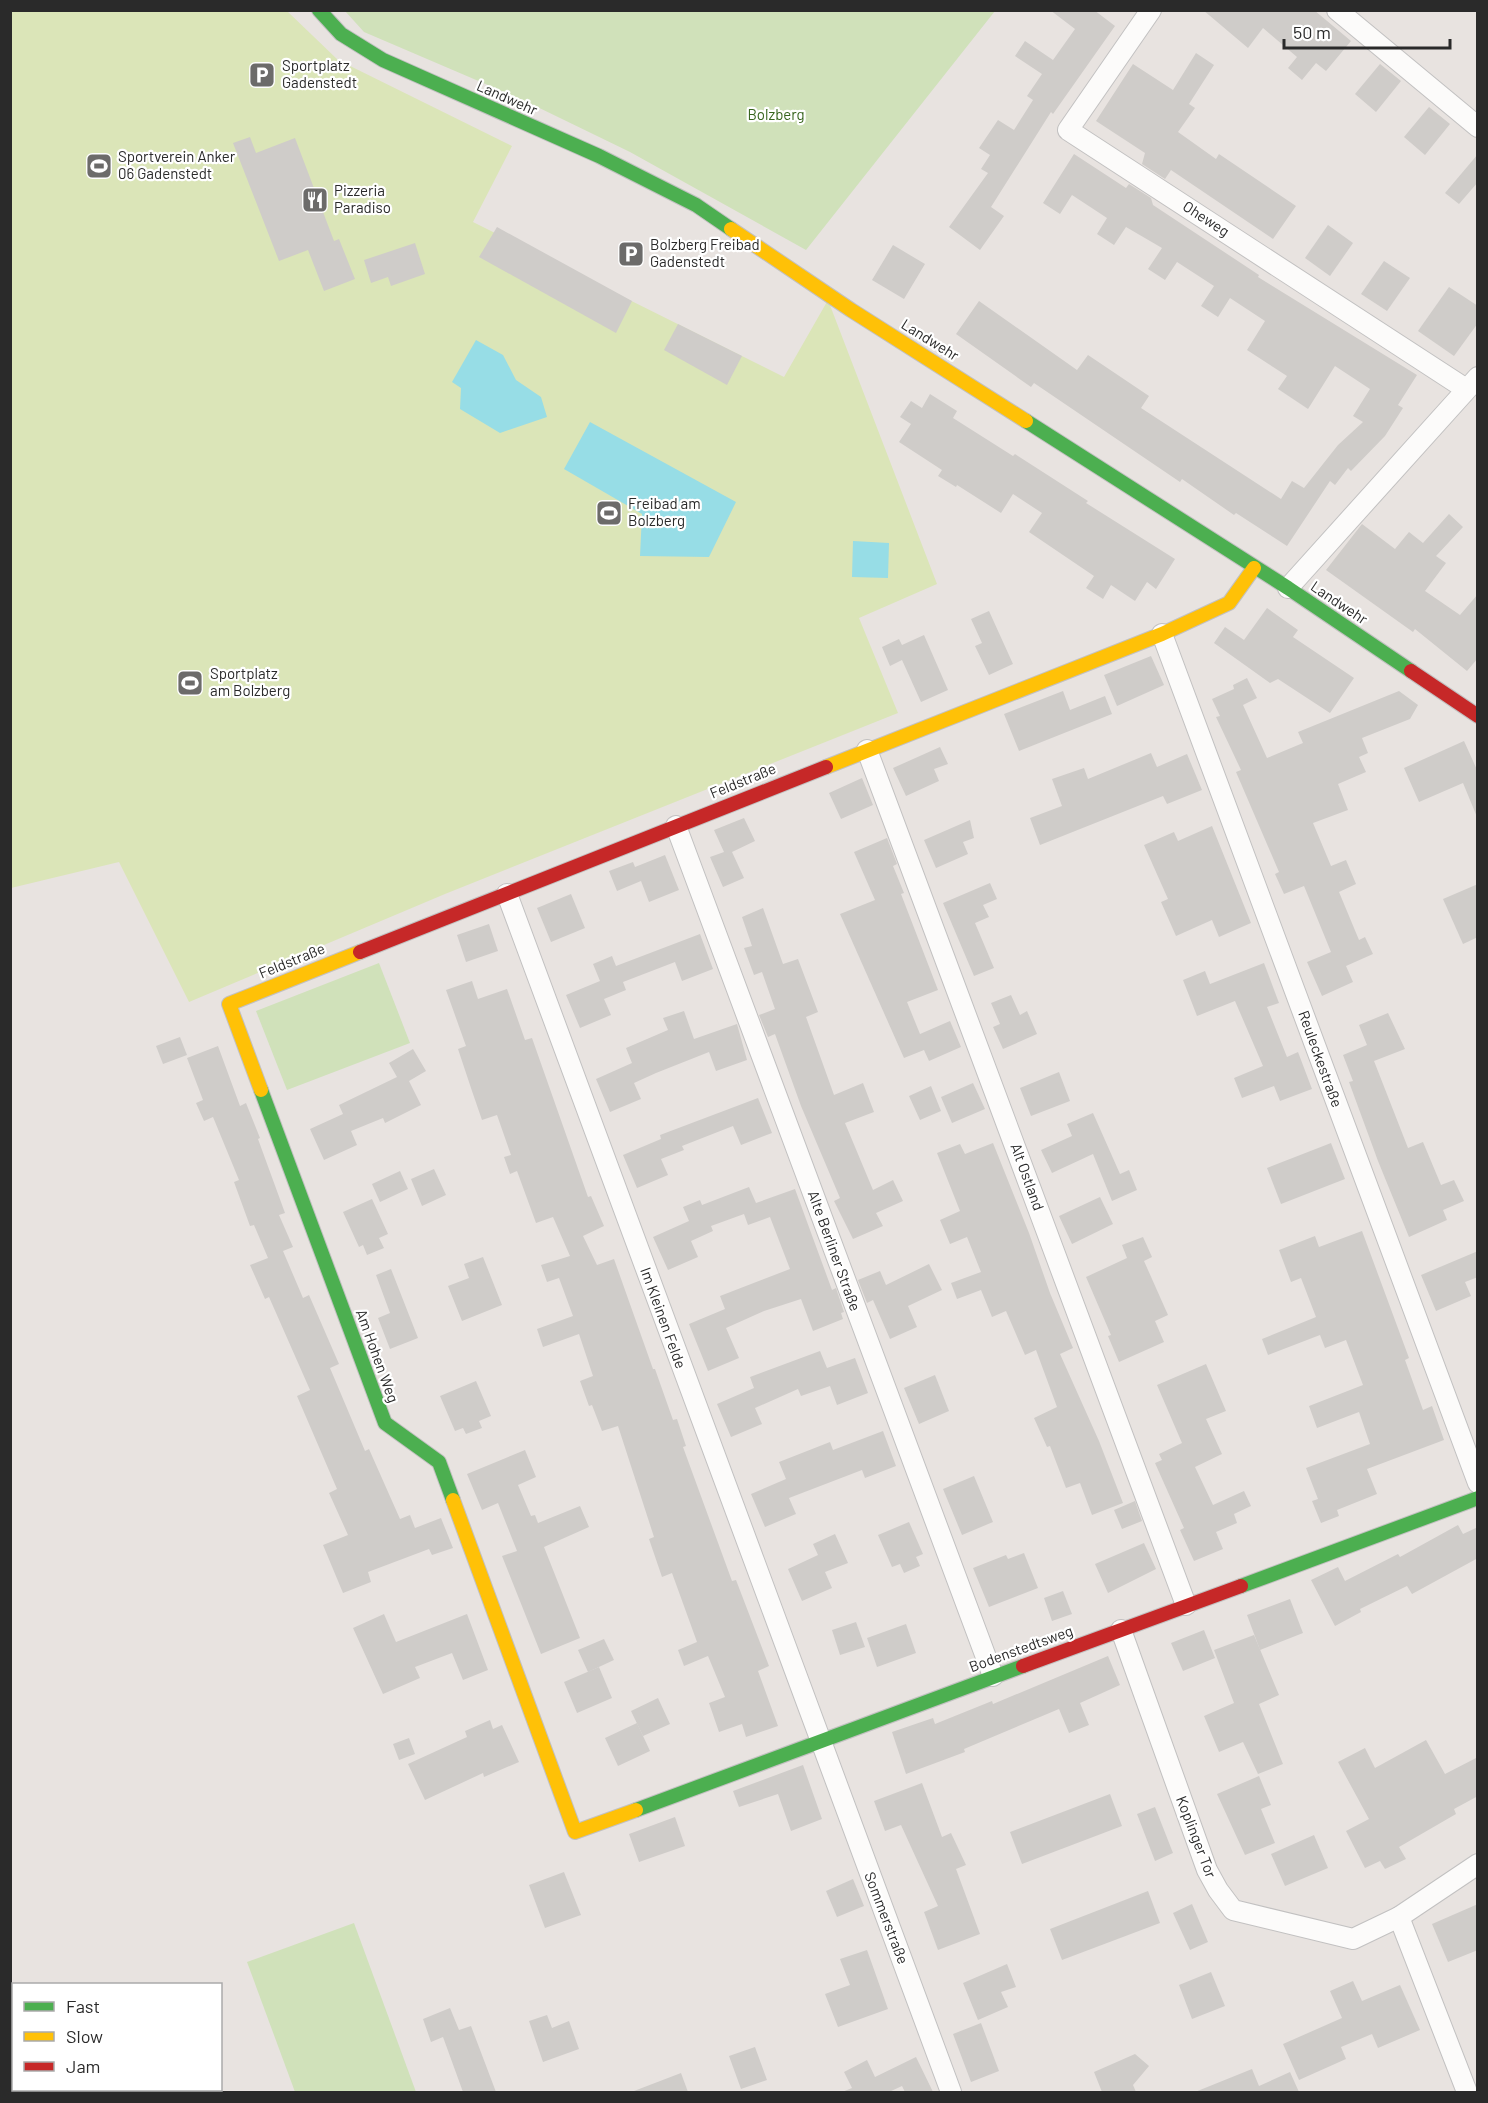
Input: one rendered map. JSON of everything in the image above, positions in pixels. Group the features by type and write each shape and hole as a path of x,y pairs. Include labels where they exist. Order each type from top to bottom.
{"street":[{"name":"Landwehr","path":"319,10 341,34 393,64 599,156 696,206 851,310 1288,588 1478,716"},
{"name":"Oheweg","path":"1151,10 1068,130 1472,383 1288,588"},
{"path":"1337,10 1478,127"},
{"name":"Feldstraße","path":"229,1004 1162,634 1229,603 1254,568"},
{"name":"Reuleckestraße","path":"1162,634 1478,1484"},
{"name":"Alt Ostland","path":"867,750 1186,1605"},
{"name":"Alte Berliner Straße","path":"676,826 993,1676"},
{"name":"Im Kleinen Felde","path":"507,894 820,1743"},
{"name":"Am Hohen Weg","path":"229,1004 385,1423 439,1462 575,1832"},
{"name":"Bodenstedtsweg","path":"575,1832 1478,1498"},
{"name":"Koplinger Tor","path":"1121,1630 1207,1870 1233,1910 1353,1939 1399,1917 1478,1864"},
{"name":"Sommerstraße","path":"820,1743 951,2092"},
{"path":"1399,1917 1467,2092"}],"green space":[{"path":"11,11 287,11 338,60 512,146 473,222 784,377 828,300 937,584 859,618 898,713 445,894 189,1002 119,862 11,888"},
{"name":"Bolzberg","path":"345,11 995,11 806,250 630,152 525,101 364,32"},
{"path":"379,963 410,1043 287,1090 256,1011"},
{"path":"354,1923 416,2092 295,2092 247,1962"}],"water":[{"path":"476,340 503,355 516,380 541,397 547,417 500,433 460,409 461,388 452,382"},
{"path":"590,422 736,502 709,557 640,556 642,514 564,469"},
{"path":"853,541 889,543 888,578 852,577"}],"building":[{"path":"1050,10 1094,10 1115,26 1053,114 1051,112 991,207 1004,216 980,250 949,227 988,173 981,169 990,155 979,148 998,120 1014,130 1033,100 1027,96 1042,74 1015,56 1025,41 1053,60 1075,29"},
{"path":"1203,10 1314,10 1351,41 1326,71 1316,63 1302,80 1288,68 1297,57 1263,28 1248,48"},
{"path":"1196,53 1214,65 1189,104 1195,108 1178,132 1216,159 1219,154 1296,206 1273,239 1171,170 1165,179 1142,164 1145,153 1096,121 1133,64 1173,90"},
{"path":"1380,64 1401,81 1376,112 1355,94"},
{"path":"1429,107 1450,124 1425,155 1404,137"},
{"path":"250,137 256,153 295,138 334,241 339,239 355,279 324,291 308,250 279,261 233,143"},
{"path":"1074,154 1126,188 1129,184 1151,198 1153,205 1259,275 1258,277 1417,375 1398,405 1403,408 1385,436 1351,471 1348,468 1335,485 1330,481 1287,546 1236,513 1234,515 1182,479 1180,482 1034,383 1031,387 956,334 979,301 1077,370 1088,355 1149,396 1141,408 1281,499 1292,481 1304,488 1338,445 1363,422 1353,416 1370,389 1335,366 1308,409 1278,389 1287,376 1247,350 1265,321 1230,298 1218,317 1201,306 1214,286 1177,262 1165,280 1148,269 1162,248 1126,227 1114,245 1097,234 1107,218 1072,195 1060,214 1043,203"},
{"path":"1478,154 1478,182 1459,204 1445,193"},
{"path":"1328,225 1353,243 1330,276 1305,258"},
{"path":"497,227 632,301 616,333 479,257"},
{"path":"415,243 425,274 391,286 388,277 371,283 364,260"},
{"path":"893,245 925,264 904,299 872,280"},
{"path":"1384,261 1410,278 1387,311 1361,294"},
{"path":"1449,287 1478,306 1478,323 1454,356 1418,331"},
{"path":"678,324 742,356 727,385 664,350"},
{"path":"930,394 957,411 953,418 1013,456 1015,454 1088,501 1086,503 1175,559 1156,589 1147,582 1135,601 1111,585 1103,599 1086,588 1094,576 1029,532 1042,513 1013,494 1001,513 957,485 956,487 938,476 942,470 899,442 911,424 900,417 911,401 922,408"},
{"path":"1449,514 1463,527 1436,556 1446,563 1425,591 1460,615 1478,594 1478,658 1467,671 1415,629 1413,632 1326,570 1362,524 1395,549 1409,532 1423,543"},
{"path":"1267,608 1298,630 1293,637 1354,678 1330,713 1278,679 1270,683 1214,643 1225,627 1244,640"},
{"path":"989,611 1013,664 989,675 975,646 982,643 971,619"},
{"path":"924,635 948,690 921,702 902,660 890,666 882,647 899,639 902,645"},
{"path":"1151,656 1164,685 1117,706 1104,675"},
{"path":"1247,678 1257,698 1243,705 1267,758 1303,743 1298,732 1399,691 1418,705 1410,719 1362,738 1368,753 1359,757 1366,772 1338,784 1348,810 1313,823 1331,866 1346,860 1356,884 1339,892 1359,940 1365,937 1373,954 1346,966 1353,982 1322,996 1307,962 1331,952 1304,886 1284,894 1275,874 1279,872 1236,772 1241,770 1216,717 1220,716 1212,699 1234,689 1233,685"},
{"path":"1063,691 1070,710 1105,696 1112,714 1019,751 1004,714"},
{"path":"1464,741 1478,772 1477,817 1463,783 1419,802 1404,768"},
{"path":"940,747 948,764 934,769 939,781 906,796 893,768"},
{"path":"1151,753 1157,767 1187,754 1202,790 1167,804 1163,796 1040,845 1030,818 1062,806 1052,779 1084,768 1088,779"},
{"path":"862,778 873,805 841,819 829,793"},
{"path":"744,818 755,841 732,852 744,878 723,887 710,857 724,852 714,830"},
{"path":"970,820 974,838 963,842 968,854 936,868 924,840"},
{"path":"1212,826 1251,923 1219,937 1212,920 1176,936 1161,902 1168,899 1144,845 1174,832 1178,841"},
{"path":"887,838 897,864 893,866 904,893 901,894 938,990 907,1002 920,1034 950,1021 961,1047 929,1061 924,1050 904,1058 840,914 875,900 854,852"},
{"path":"665,855 679,890 649,902 641,881 617,891 609,871 633,862 635,867"},
{"path":"990,883 997,899 983,905 989,917 975,923 994,968 974,976 943,903"},
{"path":"1478,884 1478,937 1463,944 1443,899"},
{"path":"571,894 585,928 551,942 537,908"},
{"path":"763,908 783,964 798,959 818,1012 806,1017 834,1095 863,1083 874,1112 845,1123 873,1190 893,1180 903,1201 876,1213 883,1226 853,1239 834,1201 840,1198 801,1106 775,1034 768,1037 759,1015 775,1009 762,972 754,975 744,948 752,946 742,917"},
{"path":"489,924 498,951 466,962 457,935"},
{"path":"700,934 713,969 682,981 675,962 623,982 626,990 604,999 611,1015 580,1028 566,995 600,981 593,964 612,956 616,966"},
{"path":"1264,963 1279,1003 1267,1007 1287,1057 1298,1052 1312,1089 1280,1101 1274,1086 1242,1098 1234,1078 1263,1066 1235,1001 1197,1016 1183,980 1205,971 1210,984"},
{"path":"472,981 478,999 507,989 525,1040 532,1038 588,1197 591,1196 604,1226 583,1236 597,1265 614,1259 673,1420 677,1419 686,1446 683,1447 732,1581 736,1580 769,1666 758,1671 778,1726 746,1737 742,1724 719,1732 709,1703 725,1697 708,1656 684,1666 678,1650 697,1642 672,1573 662,1577 649,1539 654,1537 618,1426 602,1431 592,1405 589,1406 580,1381 593,1376 579,1334 543,1347 537,1329 573,1316 559,1278 547,1282 541,1265 570,1256 553,1217 536,1223 517,1171 510,1174 504,1157 511,1155 497,1115 482,1120 458,1049 466,1046 446,990"},
{"path":"1011,995 1020,1015 1027,1011 1037,1034 1003,1049 993,1027 1000,1024 991,1003"},
{"path":"684,1011 694,1039 737,1024 747,1060 716,1071 709,1052 634,1083 641,1099 610,1112 596,1079 632,1063 626,1048 668,1030 663,1018"},
{"path":"1388,1013 1405,1049 1374,1061 1408,1148 1423,1142 1441,1185 1454,1180 1464,1201 1443,1210 1447,1220 1409,1237 1349,1082 1353,1081 1343,1055 1367,1045 1359,1025"},
{"path":"180,1037 187,1055 163,1064 156,1046"},
{"path":"218,1046 240,1106 246,1103 285,1213 279,1215 293,1247 283,1251 303,1298 309,1295 339,1364 330,1368 365,1451 369,1449 400,1519 410,1515 415,1528 441,1518 453,1548 432,1555 429,1549 368,1572 371,1582 343,1593 323,1545 348,1535 329,1493 337,1489 297,1396 310,1390 269,1297 265,1299 250,1265 268,1258 254,1225 250,1226 234,1182 239,1180 213,1117 204,1121 196,1103 203,1100 187,1058"},
{"path":"413,1049 426,1071 409,1081 421,1105 385,1123 383,1118 351,1131 357,1145 324,1160 310,1129 343,1114 339,1105 397,1077 389,1063"},
{"path":"1059,1072 1070,1101 1031,1116 1020,1088"},
{"path":"973,1083 985,1109 952,1123 941,1097"},
{"path":"931,1086 941,1111 920,1120 909,1096"},
{"path":"758,1098 772,1133 741,1145 733,1126 682,1146 684,1150 661,1159 668,1175 637,1188 623,1155 661,1139 660,1135"},
{"path":"1093,1113 1120,1174 1129,1170 1137,1190 1112,1201 1093,1154 1052,1173 1041,1150 1072,1136 1067,1124"},
{"path":"993,1143 1073,1348 1060,1354 1099,1441 1123,1503 1092,1515 1080,1483 1066,1488 1050,1446 1047,1447 1034,1418 1057,1407 1036,1350 1025,1355 1006,1311 992,1317 981,1290 957,1299 951,1283 981,1272 967,1237 950,1244 940,1220 960,1211 937,1153 960,1144 965,1154"},
{"path":"1331,1143 1345,1179 1281,1204 1267,1168"},
{"path":"434,1169 446,1195 422,1206 411,1179"},
{"path":"400,1171 408,1189 380,1202 372,1184"},
{"path":"749,1187 756,1203 795,1189 832,1290 836,1288 844,1312 841,1313 843,1319 813,1331 801,1299 764,1311 726,1328 739,1358 708,1371 689,1324 725,1309 720,1296 790,1269 770,1217 748,1225 744,1214 711,1226 713,1231 691,1241 698,1257 668,1270 653,1237 689,1221 683,1207 700,1200 702,1205"},
{"path":"1100,1197 1113,1224 1072,1244 1059,1216"},
{"path":"372,1199 388,1234 379,1238 384,1248 367,1255 363,1245 359,1247 343,1212"},
{"path":"1362,1231 1409,1358 1405,1360 1423,1410 1432,1406 1444,1440 1367,1469 1377,1494 1337,1510 1339,1516 1321,1523 1312,1501 1318,1499 1306,1468 1370,1444 1359,1412 1317,1428 1309,1406 1363,1385 1346,1340 1325,1348 1320,1335 1268,1355 1262,1339 1316,1317 1301,1278 1291,1282 1279,1250 1315,1236 1319,1247"},
{"path":"1143,1237 1152,1257 1144,1261 1168,1315 1155,1321 1164,1342 1119,1362 1108,1336 1111,1335 1086,1277 1127,1258 1122,1245"},
{"path":"1478,1251 1478,1277 1465,1282 1471,1296 1436,1311 1421,1275"},
{"path":"483,1257 502,1305 462,1321 448,1286 469,1278 464,1264"},
{"path":"929,1264 942,1290 908,1306 917,1327 890,1339 873,1300 867,1303 858,1280 880,1271 886,1285"},
{"path":"391,1269 418,1338 390,1349 378,1318 390,1313 376,1275"},
{"path":"820,1351 827,1368 855,1358 868,1393 837,1405 830,1386 801,1396 798,1389 755,1408 762,1424 731,1437 717,1404 754,1388 750,1377"},
{"path":"1206,1364 1226,1411 1206,1419 1222,1454 1195,1467 1213,1505 1244,1491 1251,1506 1234,1514 1237,1523 1216,1532 1223,1549 1194,1561 1180,1530 1184,1528 1155,1463 1162,1460 1159,1454 1182,1443 1157,1385"},
{"path":"935,1375 949,1411 919,1424 904,1388"},
{"path":"476,1381 491,1416 479,1421 482,1428 466,1434 463,1428 455,1431 440,1396"},
{"path":"883,1431 896,1466 865,1478 862,1470 789,1498 796,1514 765,1527 751,1494 786,1479 779,1462 830,1442 833,1450"},
{"path":"525,1450 536,1477 518,1485 531,1516 535,1515 538,1523 580,1506 589,1527 544,1547 580,1638 541,1654 502,1556 517,1551 498,1503 482,1510 467,1474"},
{"path":"974,1476 993,1522 962,1535 943,1489"},
{"path":"1135,1501 1142,1521 1122,1529 1114,1510"},
{"path":"909,1522 923,1554 916,1557 920,1566 904,1573 900,1564 892,1567 878,1535"},
{"path":"1458,1525 1463,1534 1478,1527 1478,1558 1412,1594 1407,1586 1360,1609 1361,1612 1335,1626 1311,1580 1338,1567 1345,1581 1398,1554 1400,1557"},
{"path":"835,1534 848,1563 825,1572 832,1588 802,1601 788,1569 818,1555 813,1544"},
{"path":"1144,1543 1156,1569 1108,1593 1095,1564"},
{"path":"1024,1553 1038,1588 989,1607 973,1568 1006,1555 1008,1559"},
{"path":"1063,1591 1072,1614 1052,1621 1044,1598"},
{"path":"1290,1599 1303,1633 1260,1650 1247,1615"},
{"path":"384,1614 396,1642 467,1614 488,1670 463,1680 452,1653 415,1667 420,1678 383,1694 353,1628"},
{"path":"856,1622 865,1647 840,1655 832,1630"},
{"path":"906,1624 916,1653 877,1667 867,1638"},
{"path":"1204,1630 1215,1658 1183,1671 1171,1643"},
{"path":"1254,1635 1279,1695 1259,1704 1283,1764 1258,1774 1243,1742 1219,1752 1204,1716 1234,1703 1214,1650"},
{"path":"604,1639 614,1660 588,1672 578,1650"},
{"path":"1108,1656 1120,1685 1080,1703 1089,1725 1069,1733 1059,1709 964,1749 965,1752 906,1774 892,1732 933,1718 935,1724 992,1701 993,1704"},
{"path":"599,1667 612,1698 577,1713 564,1682"},
{"path":"658,1698 670,1724 643,1736 631,1711"},
{"path":"490,1720 493,1729 502,1725 519,1762 484,1777 483,1773 425,1800 408,1764 467,1737 465,1731"},
{"path":"637,1723 650,1751 618,1766 605,1738"},
{"path":"409,1738 415,1754 399,1760 393,1744"},
{"path":"1426,1740 1445,1774 1478,1757 1478,1796 1454,1809 1456,1814 1399,1847 1406,1859 1385,1869 1380,1861 1365,1868 1346,1831 1369,1819 1338,1762 1365,1748 1375,1768"},
{"path":"803,1765 822,1819 791,1831 778,1794 739,1807 733,1791"},
{"path":"1259,1776 1271,1805 1261,1809 1275,1843 1245,1855 1217,1794"},
{"path":"922,1783 942,1837 951,1833 966,1865 956,1869 980,1934 938,1950 924,1912 938,1906 901,1825 885,1831 874,1801"},
{"path":"1110,1794 1122,1826 1022,1864 1010,1832"},
{"path":"1155,1807 1173,1853 1155,1861 1137,1814"},
{"path":"675,1817 685,1846 639,1862 629,1834"},
{"path":"1314,1835 1328,1868 1285,1886 1271,1854"},
{"path":"564,1872 581,1915 545,1928 529,1885"},
{"path":"853,1879 864,1906 837,1917 826,1891"},
{"path":"1148,1891 1160,1923 1062,1960 1050,1929"},
{"path":"1192,1904 1208,1942 1190,1950 1173,1913"},
{"path":"1478,1904 1478,1950 1448,1962 1432,1924"},
{"path":"867,1950 888,2009 838,2027 825,1994 850,1985 840,1959"},
{"path":"1007,1964 1016,1987 1001,1992 1008,2007 978,2020 963,1983"},
{"path":"1211,1972 1225,2006 1192,2019 1179,1985"},
{"path":"1353,1981 1362,2001 1400,1985 1420,2030 1378,2048 1372,2034 1341,2047 1346,2059 1299,2080 1283,2044 1342,2018 1330,1991"},
{"path":"450,2008 459,2030 471,2026 496,2092 463,2092 443,2037 431,2042 423,2019"},
{"path":"547,2015 552,2028 569,2021 579,2049 543,2062 529,2021"},
{"path":"981,2023 999,2071 971,2082 953,2034"},
{"path":"755,2047 767,2080 741,2089 729,2056"},
{"path":"1135,2054 1149,2066 1133,2085 1136,2092 1102,2092 1094,2072"},
{"path":"916,2057 933,2092 905,2092 902,2086 889,2092 842,2092 852,2088 844,2072 867,2060 875,2077"},
{"path":"1252,2069 1259,2086 1290,2072 1299,2092 1195,2092"},
{"path":"681,2073 688,2092 634,2091"}],"traffic: fast":[{"path":"319,10 341,34 383,60 599,156 696,205 731,229"},
{"path":"1026,421 1288,588 1411,671"},
{"path":"261,1090 385,1423 439,1462 453,1500"},
{"path":"1241,1586 1478,1498"},
{"path":"636,1810 1023,1666"}],"traffic: slow":[{"path":"731,229 851,310 1026,421"},
{"path":"826,767 1162,634 1229,603 1254,568"},
{"path":"261,1090 229,1004 360,952"},
{"path":"453,1500 575,1832 636,1810"}],"traffic: jam":[{"path":"1411,671 1478,716"},
{"path":"360,952 826,767"},
{"path":"1023,1666 1241,1586"}],"place":[{"name":"Sportplatz Gadenstedt","path":"262,75"},
{"name":"Sportverein Anker 06 Gadenstedt","path":"99,166"},
{"name":"Pizzeria Paradiso","path":"315,200"},
{"name":"Bolzberg Freibad Gadenstedt","path":"631,254"},
{"name":"Freibad am Bolzberg","path":"609,513"},
{"name":"Sportplatz am Bolzberg","path":"190,683"}]}
